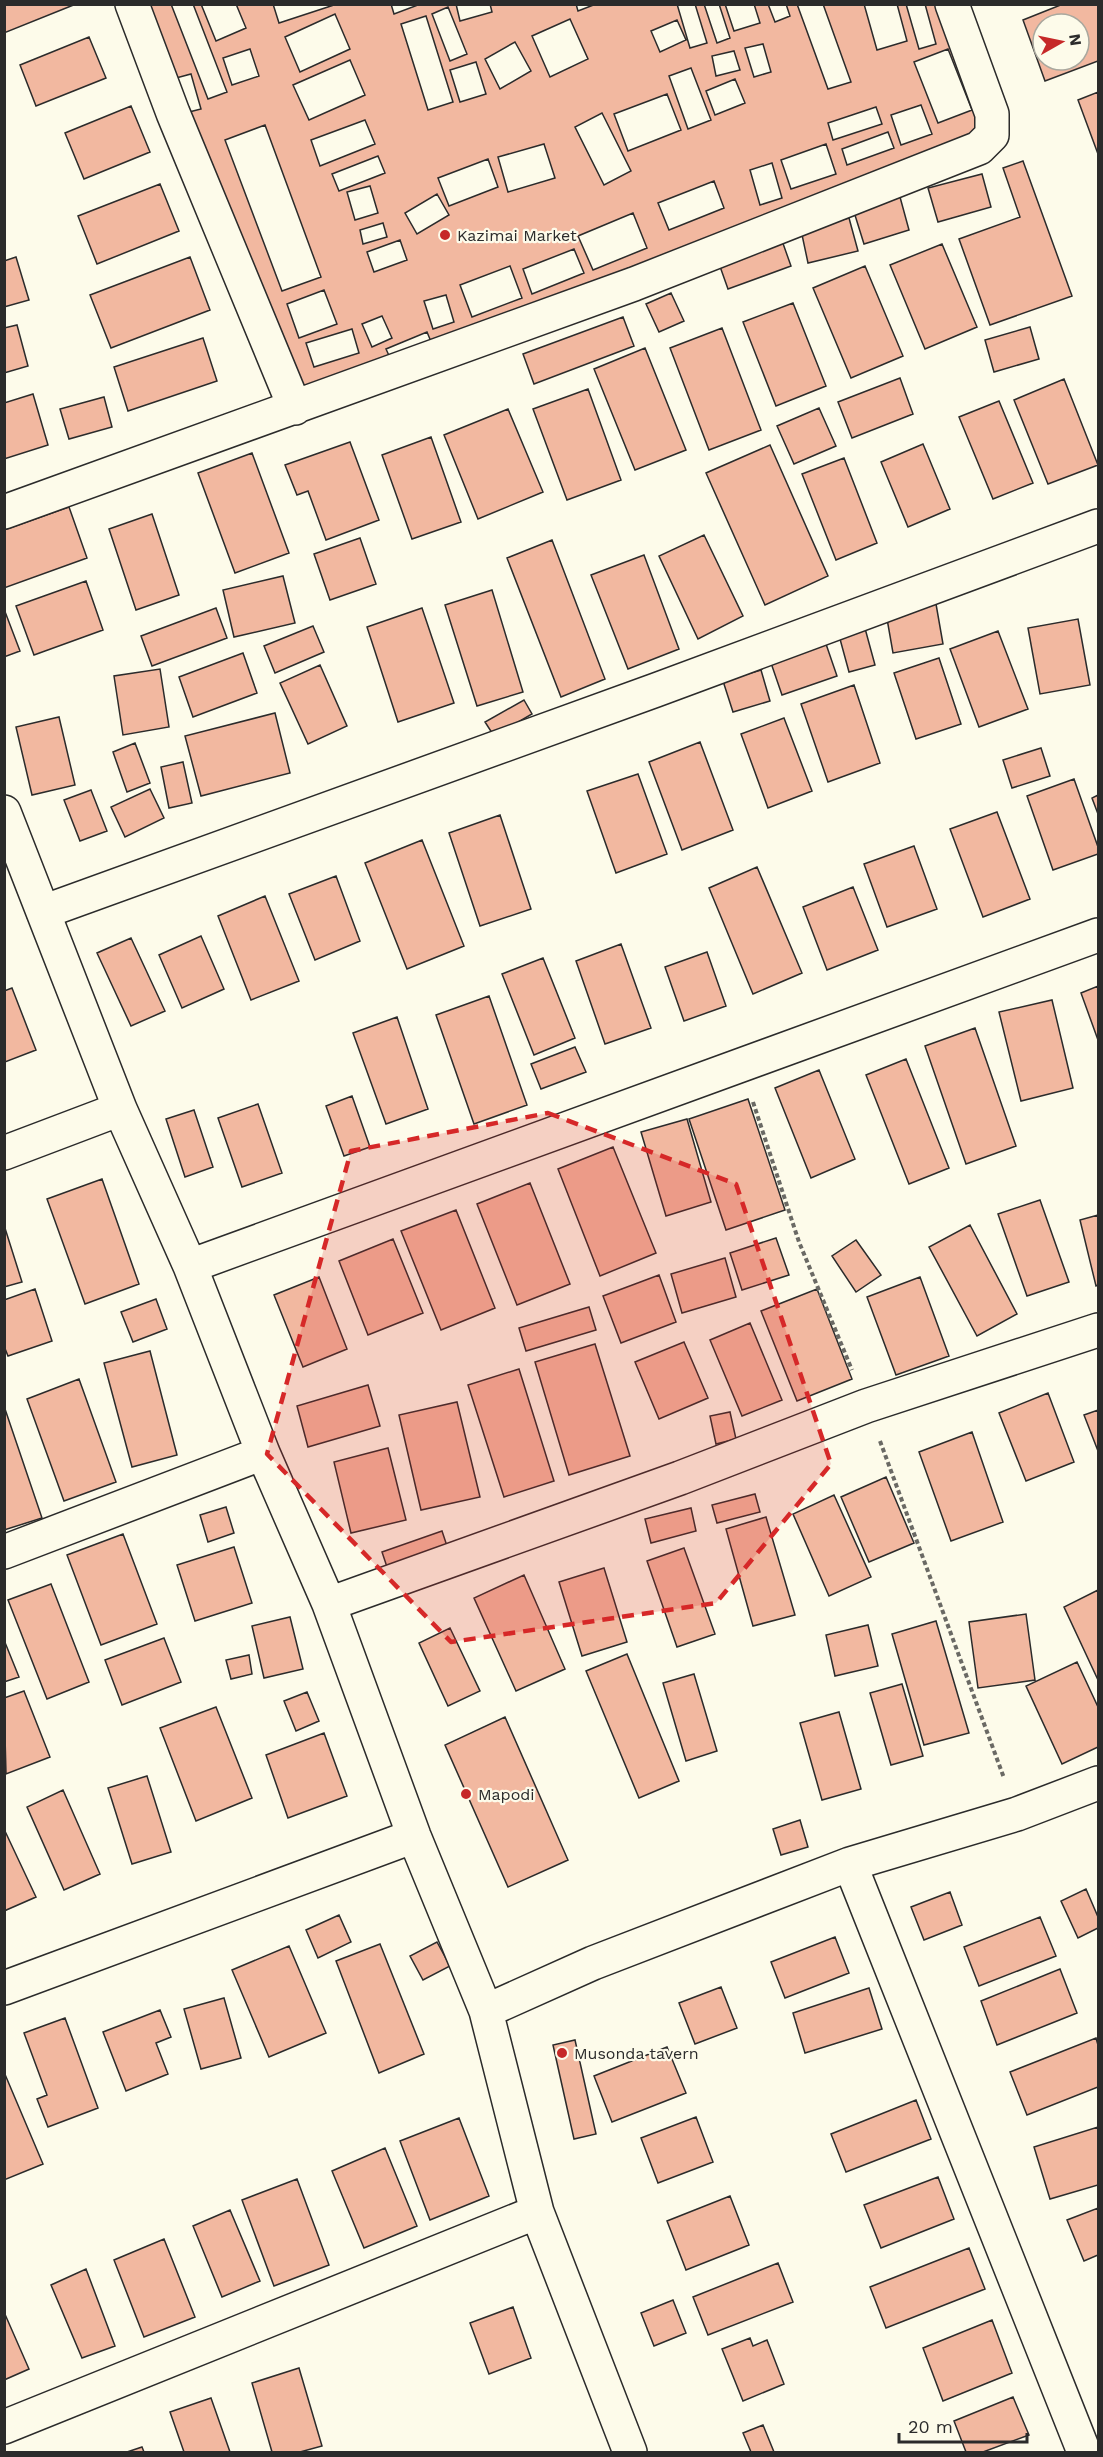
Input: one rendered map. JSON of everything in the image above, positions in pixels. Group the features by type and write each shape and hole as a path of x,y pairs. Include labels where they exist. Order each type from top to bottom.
{"street":[{"path":"132,4 173,113 295,408"},
{"path":"4,512 634,284 979,148 992,135 992,114 952,4"},
{"path":"43,912 689,678 1098,526"},
{"path":"4,812 120,1109 190,1266 263,1453 329,1604 414,1836 486,2011 537,2212 630,2452"},
{"path":"190,1266 1098,934"},
{"path":"4,1153 120,1109"},
{"path":"329,1604 680,1478 866,1406 1098,1330"},
{"path":"4,1552 263,1453"},
{"path":"486,2011 594,1963 850,1864 1017,1814 1098,1782"},
{"path":"4,1988 414,1836"},
{"path":"850,1864 1084,2452"},
{"path":"4,2427 537,2212"}],"highlighted area":[{"path":"548,1113 736,1184 831,1464 716,1603 451,1642 267,1454 351,1151"}],"building":[{"path":"4,4 76,4 4,33"},
{"name":"Kazimai Market","path":"141,4 959,4 1004,124 306,398"},
{"path":"171,4 193,4 227,92 208,99"},
{"path":"201,4 236,4 246,28 216,41"},
{"path":"273,4 337,4 279,23"},
{"path":"391,4 417,4 418,5 394,14"},
{"path":"456,4 490,4 492,12 460,21"},
{"path":"576,4 596,4 578,11"},
{"path":"677,4 695,4 707,43 690,48"},
{"path":"704,4 719,4 730,38 717,43"},
{"path":"725,4 754,4 760,23 734,31"},
{"path":"768,4 786,4 790,16 775,22"},
{"path":"797,4 823,4 851,82 828,89"},
{"path":"864,4 897,4 907,41 877,50"},
{"path":"906,4 925,4 936,44 919,49"},
{"path":"1063,4 1098,4 1098,61 1091,64 1091,12 1043,12"},
{"path":"448,7 467,54 450,61 432,14"},
{"path":"335,14 350,49 300,72 285,37"},
{"path":"426,16 453,102 428,110 401,24"},
{"path":"1031,17 1031,42 1023,20"},
{"path":"570,19 588,59 550,77 532,36"},
{"path":"677,20 686,40 660,52 651,31"},
{"path":"89,37 106,78 36,106 20,65"},
{"path":"515,42 531,71 500,89 485,59"},
{"path":"763,44 771,72 754,77 745,48"},
{"path":"250,49 259,76 232,85 223,58"},
{"path":"948,49 972,110 938,123 914,62"},
{"path":"734,51 740,70 716,76 712,56"},
{"path":"350,60 365,95 309,120 293,85"},
{"path":"476,62 486,94 460,102 450,70"},
{"path":"691,68 711,120 688,129 669,76"},
{"path":"1042,72 1069,72 1045,81"},
{"path":"191,74 201,109 185,113 176,78"},
{"path":"735,79 745,103 715,115 706,91"},
{"path":"1098,92 1098,154 1078,100"},
{"path":"667,94 681,130 628,151 614,114"},
{"path":"921,105 932,134 901,145 891,115"},
{"path":"131,106 150,152 84,179 65,133"},
{"path":"876,107 882,124 833,140 828,123"},
{"path":"602,113 631,171 604,185 575,127"},
{"path":"365,120 375,144 320,166 311,140"},
{"path":"265,125 321,277 282,291 225,140"},
{"path":"888,132 894,148 847,165 842,149"},
{"path":"544,144 555,178 508,192 498,157"},
{"path":"826,144 836,174 791,189 781,160"},
{"path":"378,156 385,173 339,191 332,174"},
{"path":"488,159 498,187 449,206 438,178"},
{"path":"1023,161 1072,296 990,325 959,239 1020,217 1003,168"},
{"path":"772,163 782,198 760,205 750,170"},
{"path":"982,174 991,207 938,222 928,188"},
{"path":"714,181 724,208 669,230 658,203"},
{"path":"160,184 179,231 97,264 78,216"},
{"path":"370,186 378,213 355,220 347,192"},
{"path":"437,194 449,215 417,234 405,213"},
{"path":"900,197 909,230 864,244 854,212"},
{"path":"633,213 647,248 593,270 578,236"},
{"path":"849,218 858,251 808,263 801,230"},
{"path":"383,223 387,237 363,244 360,230"},
{"path":"780,235 791,266 728,289 717,258"},
{"path":"400,240 407,260 374,272 367,252"},
{"path":"942,244 977,327 925,349 890,265"},
{"path":"574,249 584,273 532,294 523,269"},
{"path":"16,257 29,300 4,307 4,261"},
{"path":"190,257 210,310 111,348 90,295"},
{"path":"510,266 522,298 472,317 460,285"},
{"path":"865,266 903,356 851,378 813,288"},
{"path":"324,290 337,324 299,338 287,304"},
{"path":"671,293 684,321 659,332 646,304"},
{"path":"446,295 454,322 433,329 424,301"},
{"path":"793,303 826,386 776,406 743,322"},
{"path":"382,316 392,338 372,347 362,324"},
{"path":"623,317 634,346 534,384 523,354"},
{"path":"17,325 28,366 4,373 4,328"},
{"path":"1030,327 1039,359 994,372 985,340"},
{"path":"722,328 761,430 709,450 670,348"},
{"path":"352,329 359,353 314,367 306,343"},
{"path":"427,332 432,344 391,360 386,349"},
{"path":"203,338 217,381 128,411 114,367"},
{"path":"645,348 686,450 635,470 594,369"},
{"path":"900,378 913,414 852,438 838,402"},
{"path":"1064,379 1098,465 1048,484 1014,400"},
{"path":"588,389 621,480 567,500 533,409"},
{"path":"33,394 48,445 4,459 4,403"},
{"path":"104,397 112,427 69,439 60,409"},
{"path":"999,401 1033,483 993,499 959,417"},
{"path":"819,408 836,446 794,464 777,426"},
{"path":"508,409 543,492 478,519 444,435"},
{"path":"431,437 461,522 412,539 382,455"},
{"path":"350,442 379,520 326,540 308,491 297,495 285,465"},
{"path":"923,444 950,509 908,527 881,462"},
{"path":"770,445 828,576 765,605 706,473"},
{"path":"252,453 289,553 235,573 198,473"},
{"path":"844,458 877,543 836,560 802,474"},
{"path":"69,507 87,558 4,588 4,530"},
{"path":"152,514 179,595 136,610 109,529"},
{"path":"704,535 743,616 698,639 659,556"},
{"path":"360,538 376,584 330,600 314,554"},
{"path":"552,540 605,679 561,697 507,558"},
{"path":"644,555 679,649 628,669 591,575"},
{"path":"283,576 295,623 234,637 223,590"},
{"path":"86,581 103,630 34,655 16,606"},
{"path":"492,590 523,692 477,706 445,605"},
{"path":"936,604 943,644 893,653 886,613"},
{"path":"216,608 227,638 152,666 141,636"},
{"path":"422,608 454,703 398,722 367,627"},
{"path":"4,609 20,651 4,657"},
{"path":"1078,619 1090,685 1040,694 1028,628"},
{"path":"863,621 875,665 849,672 837,628"},
{"path":"313,626 324,652 275,673 264,646"},
{"path":"998,631 1028,709 979,727 950,649"},
{"path":"826,644 837,676 782,695 771,663"},
{"path":"243,653 257,693 193,717 179,677"},
{"path":"939,658 961,724 916,739 894,673"},
{"path":"320,665 347,726 308,744 280,683"},
{"path":"160,669 169,727 123,735 114,676"},
{"path":"761,670 770,701 733,712 723,681"},
{"path":"854,685 880,763 828,782 801,704"},
{"path":"524,700 532,714 494,736 485,722"},
{"path":"275,713 290,773 201,796 185,736"},
{"path":"59,717 75,785 32,795 16,727"},
{"path":"784,718 812,791 768,808 741,734"},
{"path":"700,742 733,830 682,850 649,762"},
{"path":"135,743 150,783 127,792 113,752"},
{"path":"1041,748 1050,776 1012,788 1003,760"},
{"path":"183,762 192,803 169,808 161,767"},
{"path":"638,774 667,854 616,873 587,791"},
{"path":"1074,779 1098,847 1098,854 1053,870 1027,796"},
{"path":"150,789 164,818 125,837 111,807"},
{"path":"91,790 107,831 80,841 64,800"},
{"path":"1098,795 1098,814 1092,798"},
{"path":"997,812 1030,899 983,917 950,829"},
{"path":"500,815 531,909 480,926 449,833"},
{"path":"422,840 464,946 407,969 365,863"},
{"path":"914,846 937,909 887,927 864,864"},
{"path":"757,867 802,973 753,994 709,888"},
{"path":"336,876 360,941 315,960 289,894"},
{"path":"853,887 878,950 827,970 803,907"},
{"path":"265,896 299,981 251,1000 218,916"},
{"path":"201,936 224,989 182,1008 159,955"},
{"path":"131,938 165,1011 131,1026 97,953"},
{"path":"621,944 651,1028 605,1044 576,961"},
{"path":"707,952 726,1006 684,1021 665,967"},
{"path":"543,958 575,1038 534,1055 502,974"},
{"path":"1098,986 1098,1040 1081,993"},
{"path":"12,988 36,1050 5,1062 4,991"},
{"path":"489,996 527,1105 474,1124 436,1015"},
{"path":"1052,1000 1073,1088 1021,1101 999,1012"},
{"path":"397,1017 428,1109 386,1124 353,1033"},
{"path":"975,1028 1016,1146 966,1164 925,1046"},
{"path":"575,1047 586,1072 541,1089 531,1064"},
{"path":"906,1059 949,1168 909,1184 866,1075"},
{"path":"819,1070 855,1159 811,1178 775,1088"},
{"path":"352,1096 370,1147 344,1156 326,1106"},
{"path":"748,1099 785,1210 726,1230 689,1119"},
{"path":"258,1104 282,1173 242,1187 218,1118"},
{"path":"194,1110 213,1167 185,1177 166,1119"},
{"path":"687,1119 711,1202 666,1216 641,1132"},
{"path":"613,1147 656,1253 600,1276 558,1169"},
{"path":"102,1179 139,1284 85,1304 47,1199"},
{"path":"530,1183 570,1284 517,1305 477,1204"},
{"path":"1040,1200 1069,1282 1027,1296 998,1214"},
{"path":"456,1210 495,1308 441,1330 401,1231"},
{"path":"1098,1215 1098,1285 1096,1286 1080,1220"},
{"path":"4,1225 22,1282 4,1287"},
{"path":"970,1225 1017,1314 977,1336 929,1247"},
{"path":"776,1238 789,1275 742,1290 730,1253"},
{"path":"393,1239 423,1313 368,1335 339,1261"},
{"path":"856,1240 881,1275 856,1292 832,1256"},
{"path":"725,1258 736,1297 682,1313 671,1274"},
{"path":"659,1275 676,1322 621,1343 603,1296"},
{"path":"319,1277 347,1349 303,1367 274,1295"},
{"path":"920,1277 949,1356 896,1375 867,1297"},
{"path":"35,1289 52,1341 8,1356 4,1346 4,1300"},
{"path":"817,1289 852,1379 797,1401 761,1311"},
{"path":"156,1299 167,1329 133,1342 121,1312"},
{"path":"589,1307 596,1330 526,1351 519,1328"},
{"path":"750,1323 782,1400 742,1416 710,1340"},
{"path":"684,1342 708,1398 659,1419 635,1362"},
{"path":"595,1344 630,1456 569,1475 535,1362"},
{"path":"150,1351 177,1455 132,1467 104,1363"},
{"path":"519,1369 554,1481 504,1497 468,1385"},
{"path":"79,1379 116,1482 64,1501 27,1399"},
{"path":"368,1385 380,1426 308,1447 297,1406"},
{"path":"1048,1393 1074,1462 1026,1481 999,1413"},
{"path":"457,1402 480,1497 421,1510 399,1415"},
{"path":"4,1406 42,1518 4,1530"},
{"path":"1098,1410 1098,1451 1084,1415"},
{"path":"730,1412 736,1439 716,1444 710,1416"},
{"path":"972,1432 1003,1522 951,1541 919,1452"},
{"path":"388,1448 406,1520 351,1533 334,1462"},
{"path":"886,1477 914,1543 869,1562 841,1497"},
{"path":"755,1494 760,1512 717,1523 712,1505"},
{"path":"834,1495 871,1577 829,1596 793,1514"},
{"path":"226,1507 234,1533 208,1542 200,1515"},
{"path":"691,1508 696,1531 651,1543 645,1519"},
{"path":"766,1517 795,1615 753,1626 726,1529"},
{"path":"442,1531 450,1555 390,1576 382,1552"},
{"path":"123,1534 157,1624 101,1645 67,1555"},
{"path":"234,1547 252,1603 195,1621 177,1565"},
{"path":"684,1548 715,1634 677,1647 647,1561"},
{"path":"604,1568 627,1642 582,1656 559,1582"},
{"path":"524,1575 565,1669 516,1691 474,1598"},
{"path":"51,1584 89,1682 47,1699 8,1600"},
{"path":"1098,1590 1098,1680 1064,1607"},
{"path":"1026,1614 1035,1680 978,1688 969,1622"},
{"path":"290,1617 303,1669 264,1678 252,1626"},
{"path":"936,1621 969,1733 924,1745 892,1634"},
{"path":"868,1625 878,1666 835,1676 826,1635"},
{"path":"450,1628 480,1691 448,1706 419,1643"},
{"path":"164,1638 181,1682 122,1705 105,1660"},
{"path":"4,1640 19,1677 4,1682"},
{"path":"627,1654 679,1781 639,1798 586,1671"},
{"path":"249,1655 252,1674 231,1679 226,1660"},
{"path":"1077,1662 1098,1707 1098,1747 1062,1764 1026,1686"},
{"path":"694,1674 717,1751 686,1761 663,1683"},
{"path":"902,1684 923,1756 891,1765 870,1693"},
{"path":"24,1691 50,1757 6,1774 4,1698"},
{"path":"307,1692 319,1721 296,1731 284,1701"},
{"path":"216,1707 252,1798 196,1821 160,1728"},
{"path":"839,1712 861,1789 822,1800 800,1723"},
{"path":"505,1717 568,1860 508,1887 445,1745"},
{"path":"324,1733 347,1796 288,1818 266,1755"},
{"path":"147,1776 171,1852 132,1864 108,1788"},
{"path":"63,1790 100,1874 64,1890 27,1807"},
{"path":"800,1820 808,1847 781,1855 773,1829"},
{"path":"4,1829 36,1897 4,1911"},
{"path":"1086,1889 1098,1917 1098,1928 1078,1938 1061,1901"},
{"path":"950,1892 962,1925 924,1940 911,1907"},
{"path":"339,1915 351,1942 318,1958 306,1930"},
{"path":"1040,1917 1056,1956 979,1986 964,1947"},
{"path":"835,1937 849,1973 785,1998 771,1962"},
{"path":"437,1942 450,1966 423,1980 410,1956"},
{"path":"380,1944 424,2054 379,2073 336,1961"},
{"path":"289,1946 326,2033 269,2057 232,1970"},
{"path":"1060,1969 1077,2013 997,2045 981,2001"},
{"path":"721,1987 737,2028 695,2044 679,2003"},
{"path":"869,1988 882,2029 805,2053 793,2013"},
{"path":"224,1998 241,2058 201,2069 184,2009"},
{"path":"160,2010 171,2037 156,2043 168,2074 126,2091 103,2032"},
{"path":"65,2018 98,2108 48,2127 37,2099 47,2095 24,2033"},
{"path":"1096,2038 1098,2087 1027,2115 1010,2072"},
{"path":"575,2040 596,2134 574,2139 553,2045"},
{"path":"667,2047 686,2093 612,2122 594,2076"},
{"path":"4,2072 43,2164 4,2180"},
{"path":"916,2100 931,2139 846,2172 831,2134"},
{"path":"696,2117 713,2162 658,2183 641,2138"},
{"path":"459,2118 489,2196 430,2220 400,2141"},
{"path":"1098,2127 1098,2185 1050,2199 1034,2147"},
{"path":"385,2148 417,2226 364,2248 332,2171"},
{"path":"938,2177 954,2219 881,2248 864,2205"},
{"path":"297,2179 329,2265 274,2286 242,2200"},
{"path":"730,2196 749,2245 686,2270 667,2221"},
{"path":"1098,2208 1098,2255 1084,2261 1067,2220"},
{"path":"230,2210 260,2281 222,2297 193,2226"},
{"path":"164,2239 195,2317 144,2337 114,2260"},
{"path":"969,2248 985,2289 886,2328 870,2287"},
{"path":"778,2263 793,2302 708,2335 693,2297"},
{"path":"86,2269 115,2346 82,2358 51,2285"},
{"path":"673,2300 686,2333 654,2346 641,2313"},
{"path":"513,2307 531,2358 489,2374 470,2323"},
{"path":"4,2312 29,2369 4,2380"},
{"path":"992,2320 1012,2373 943,2401 923,2348"},
{"path":"750,2338 753,2346 767,2340 784,2384 743,2401 722,2349"},
{"path":"299,2368 322,2446 300,2452 272,2452 252,2383"},
{"path":"1013,2397 1029,2435 983,2452 966,2452 954,2421"},
{"path":"211,2398 230,2452 184,2452 170,2412"},
{"path":"763,2425 774,2452 751,2452 743,2433"},
{"path":"142,2447 144,2452 127,2452"}],"place":[{"name":"Kazimai Market","path":"445,235"},
{"name":"Mapodi","path":"466,1794"},
{"name":"Musonda tavern","path":"562,2053"}]}
